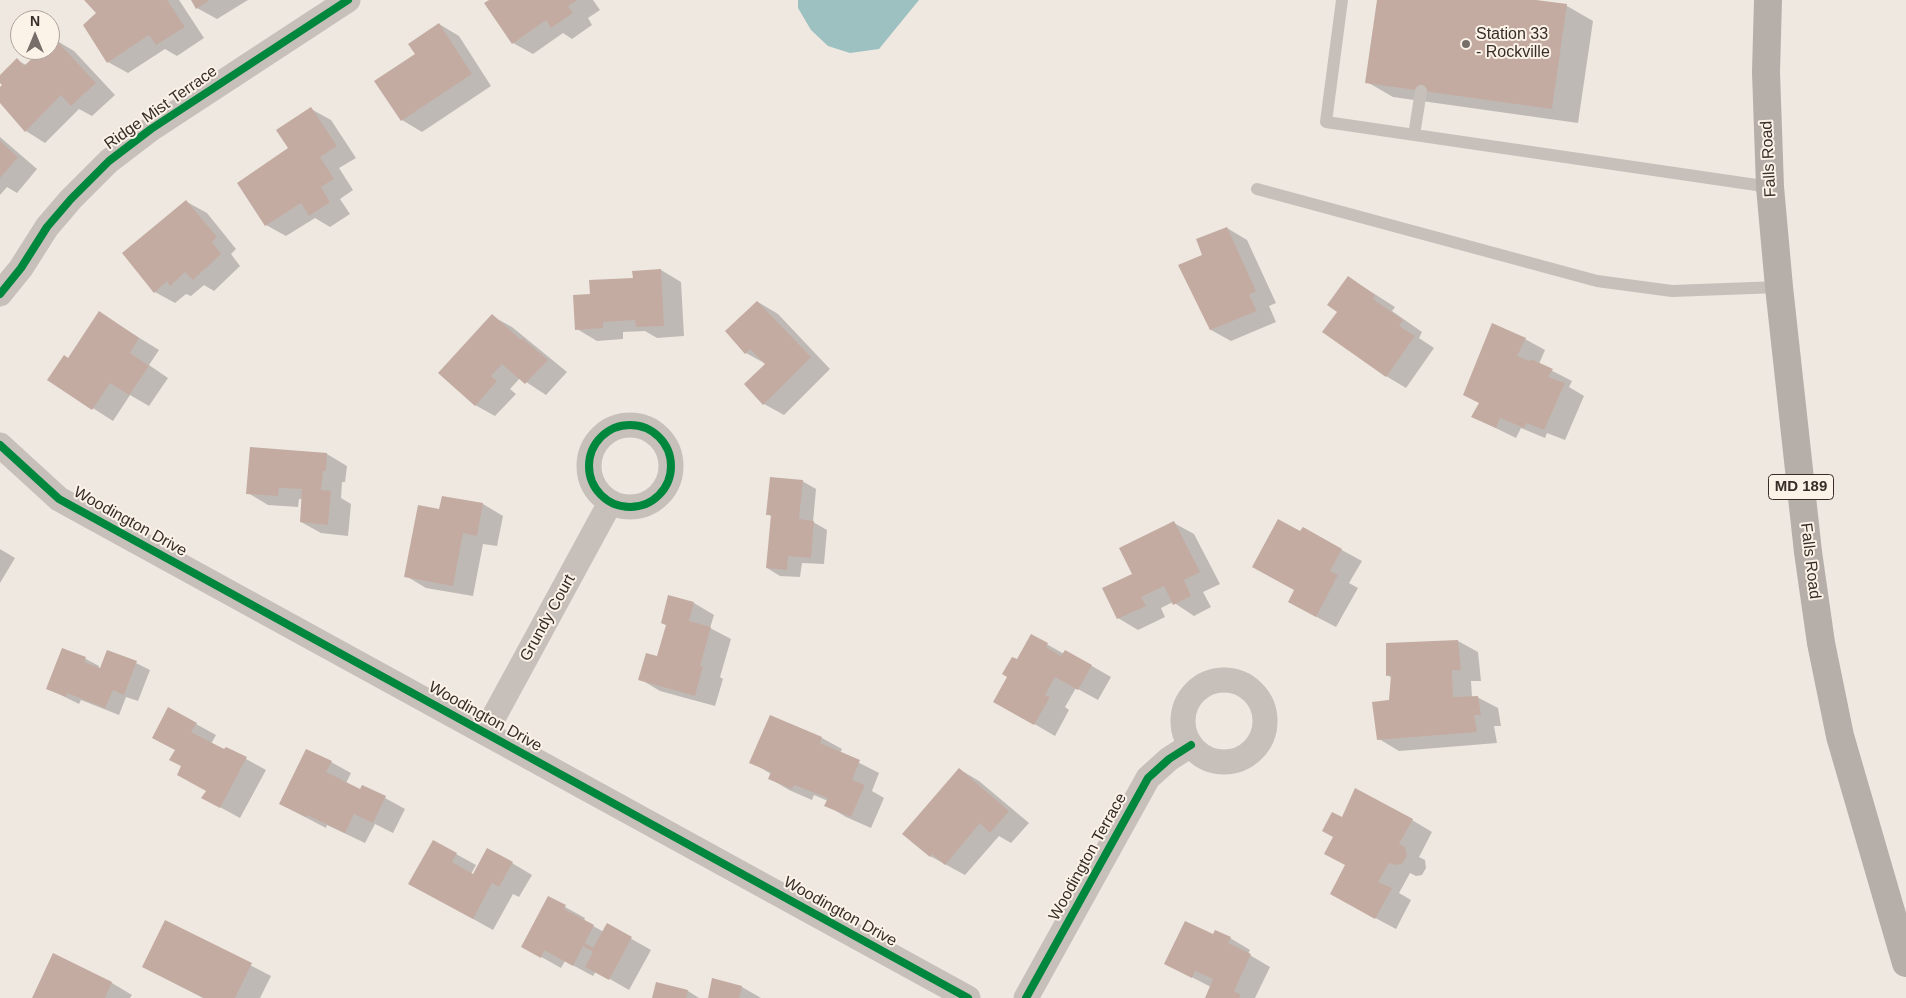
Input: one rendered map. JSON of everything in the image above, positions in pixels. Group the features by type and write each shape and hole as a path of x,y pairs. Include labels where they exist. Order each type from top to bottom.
{"main road":[{"name":"Falls Road","path":"1768,0 1766,72 1770,188 1808,552 1821,643 1840,736 1906,963"}],"street":[{"name":"Ridge Mist Terrace","path":"0,294 47,227 108,161 151,129 348,0"},
{"name":"Woodington Drive","path":"0,445 59,499 968,998"},
{"name":"Grundy Court","path":"485,733 610,503"},
{"name":"Woodington Terrace","path":"1026,998 1148,778 1169,759 1191,744"}],"lane":[{"path":"1342,0 1326,122 1770,188"},
{"path":"1414,134 1421,90"},
{"path":"1257,190 1597,282 1672,291 1779,287"}],"water":[{"path":"798,0 919,0 879,49 850,53 828,46 811,30 798,8"}],"building":[{"path":"84,0 167,0 185,27 156,45 149,35 107,63 83,25 96,13"},
{"path":"191,0 210,0 196,9"},
{"path":"489,0 578,0 568,6 573,13 551,28 546,20 512,44 484,3"},
{"name":"Station 33 - Rockville","path":"1377,0 1536,0 1567,4 1552,109 1365,83"},
{"path":"439,23 472,74 401,121 374,81 415,54 408,44"},
{"path":"60,44 96,83 71,106 61,95 25,132 0,103 0,87 2,85 0,83 0,75 15,60 19,60 24,66 30,60 60,60"},
{"path":"311,107 337,146 320,157 334,179 321,187 330,202 309,216 301,203 265,226 237,183 288,148 276,130"},
{"path":"0,141 18,157 0,178"},
{"path":"186,200 217,237 212,242 221,254 193,280 185,272 170,286 167,281 154,293 122,253"},
{"path":"1227,227 1256,291 1249,295 1257,311 1210,330 1178,265 1202,255 1196,239"},
{"path":"661,269 664,326 636,327 635,320 603,322 603,328 575,330 573,295 590,294 589,280 633,278 632,271"},
{"path":"1348,276 1375,295 1373,299 1403,320 1399,326 1415,336 1386,377 1322,332 1337,312 1327,305"},
{"path":"757,301 811,357 763,405 744,384 765,364 750,349 745,354 725,331"},
{"path":"99,311 139,338 130,353 149,366 129,395 110,383 92,410 47,380 64,355 68,358"},
{"path":"492,314 521,340 522,338 548,360 525,384 502,364 491,376 497,381 475,406 438,373"},
{"path":"1492,323 1526,338 1517,356 1530,361 1531,359 1553,369 1548,377 1565,383 1544,430 1526,423 1524,428 1500,418 1496,428 1471,417 1479,403 1463,395"},
{"path":"250,447 327,453 326,471 323,471 321,490 331,491 328,525 300,522 302,489 279,488 278,496 246,494"},
{"path":"770,477 803,480 799,519 814,521 811,558 788,556 787,570 766,568 771,515 766,515"},
{"path":"442,496 483,503 477,536 463,533 453,586 404,577 418,505 439,509"},
{"path":"1278,519 1300,531 1303,527 1342,549 1330,571 1338,575 1316,617 1288,602 1294,590 1252,567"},
{"path":"1174,521 1200,572 1184,580 1191,596 1173,605 1164,586 1141,597 1146,606 1117,619 1102,588 1132,574 1119,548"},
{"path":"668,595 694,602 689,621 711,627 700,666 703,666 695,696 638,680 646,653 657,656 666,625 661,623"},
{"path":"1031,634 1048,643 1046,647 1061,656 1065,650 1092,665 1078,690 1055,677 1045,695 1050,697 1034,725 993,702 1007,677 1002,674 1012,657 1017,659"},
{"path":"1458,640 1461,670 1452,670 1453,697 1478,696 1481,715 1474,715 1477,732 1377,740 1372,702 1389,700 1391,675 1386,676 1386,643"},
{"path":"62,648 86,657 84,662 100,668 107,650 137,661 124,695 113,690 105,708 67,693 66,697 46,689"},
{"path":"168,707 197,723 191,732 224,749 226,747 247,757 220,808 201,798 206,791 177,775 181,766 169,760 175,750 152,738"},
{"path":"770,715 822,737 820,743 860,760 852,780 865,785 851,817 824,806 828,798 794,785 792,789 768,779 771,772 749,763"},
{"path":"306,749 332,761 326,772 360,789 362,785 386,796 373,823 354,814 345,833 279,804"},
{"path":"959,768 1009,811 990,833 980,823 945,865 932,854 930,857 902,834"},
{"path":"1355,788 1413,819 1399,844 1405,847 1407,856 1402,864 1395,865 1389,863 1378,882 1392,888 1375,919 1330,894 1345,865 1324,854 1333,837 1322,831 1332,812 1342,817"},
{"path":"433,840 457,853 452,862 473,874 487,848 513,862 499,887 492,883 473,919 408,884"},
{"path":"548,896 566,905 564,909 594,925 585,943 593,948 607,923 632,937 609,980 585,967 593,952 583,946 573,966 544,950 541,958 521,947"},
{"path":"165,920 252,963 235,998 204,998 142,967"},
{"path":"1185,921 1213,934 1215,930 1231,937 1228,943 1251,954 1234,991 1241,995 1239,998 1205,998 1213,979 1195,971 1192,978 1164,964"},
{"path":"53,953 112,982 105,998 32,998"},
{"path":"712,978 742,986 739,998 708,998"},
{"path":"656,982 688,990 686,998 652,998"}],"cycle path":[{"path":"0,294 21,268 47,227 71,199 109,161 151,129 348,0"},
{"path":"630,425 646,428 659,437 668,450 671,466 668,482 659,495 646,504 630,507 614,504 601,495 592,482 589,466 592,450 601,437 614,428 630,425"},
{"path":"0,445 59,499 968,998"},
{"path":"1026,998 1148,778 1169,759 1191,745"}],"place":[{"name":"Station 33 - Rockville","path":"1466,44"}]}
